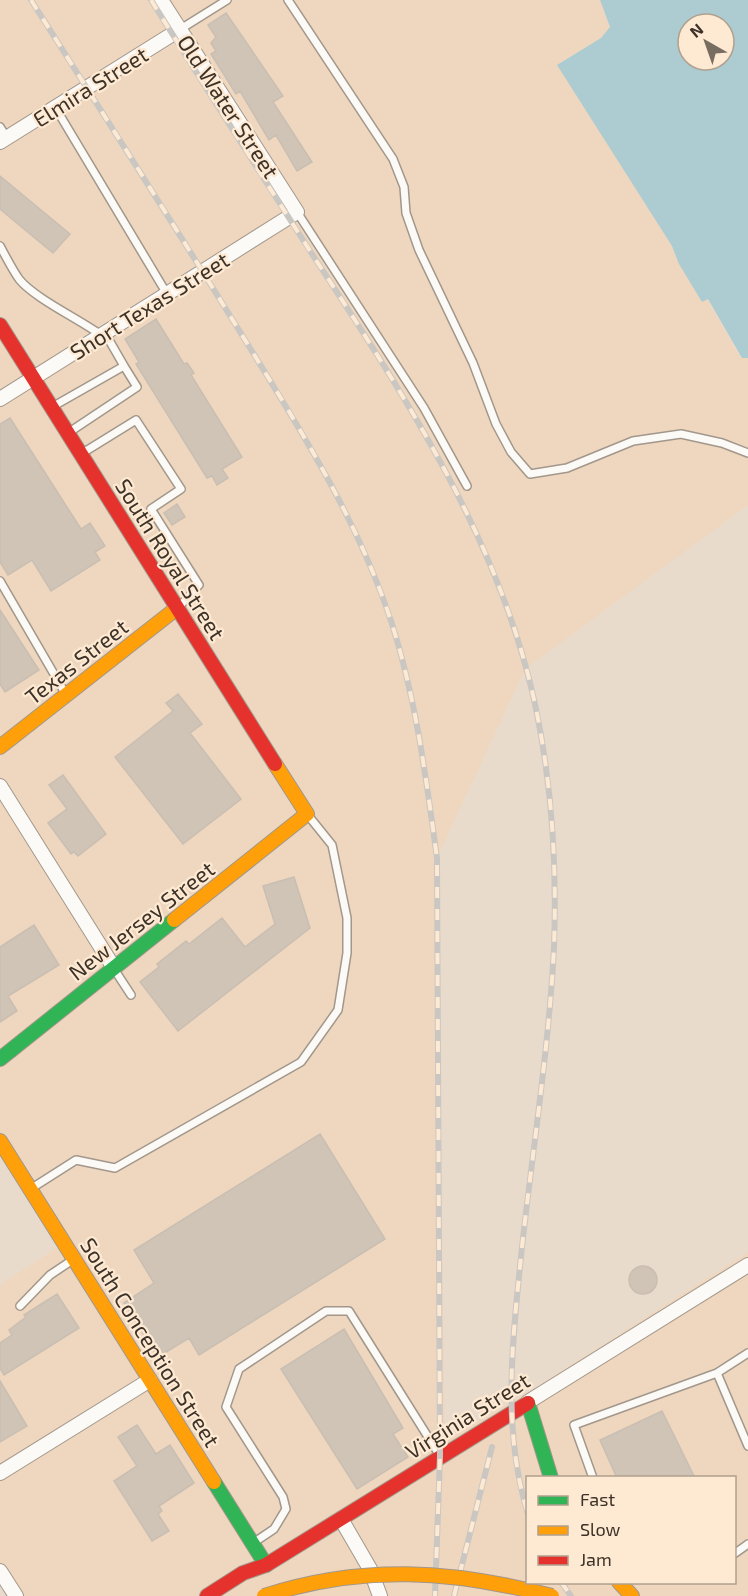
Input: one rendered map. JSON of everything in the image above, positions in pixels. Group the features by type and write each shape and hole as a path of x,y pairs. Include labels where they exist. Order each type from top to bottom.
{"street":[{"name":"Old Water Street","path":"161,0 297,212"},
{"name":"Elmira Street","path":"2,135 55,107 179,30"},
{"name":"Short Texas Street","path":"0,399 297,212"},
{"name":"South Royal Street","path":"0,325 307,814"},
{"name":"Texas Street","path":"0,747 177,609"},
{"path":"0,786 114,969"},
{"name":"New Jersey Street","path":"0,1059 307,814"},
{"name":"South Conception Street","path":"0,1142 266,1566"},
{"name":"Virginia Street","path":"207,1596 243,1573 266,1566 748,1265"},
{"path":"0,1473 150,1380"},
{"path":"528,1402 550,1476"},
{"path":"341,1519 370,1569 380,1596"},
{"path":"0,1571 15,1596"},
{"path":"264,1596 330,1580 401,1573 474,1578 552,1596"},
{"path":"621,1584 632,1596"}],"lane":[{"path":"179,30 227,0"},
{"path":"288,0 393,159 404,187 406,213 419,250 473,363 496,424 511,452 530,474 567,468 633,441 681,434 722,443 748,453"},
{"path":"55,107 167,294"},
{"path":"297,212 424,408 467,486"},
{"path":"0,246 20,279 34,294 103,334 137,387 68,433"},
{"path":"52,407 124,366"},
{"path":"81,454 136,420 181,489 151,509 199,585 177,609"},
{"path":"0,581 67,695"},
{"path":"30,1189 76,1160 115,1168 301,1062 338,1010 347,953 347,918 332,845 307,814"},
{"path":"114,969 130,995"},
{"path":"20,1306 50,1275 74,1259"},
{"path":"253,1543 274,1529 286,1509 283,1497 226,1407 239,1369 326,1311 349,1311 440,1456"},
{"path":"592,1476 574,1425 717,1373 748,1353"},
{"path":"717,1373 748,1446"},
{"path":"736,1553 748,1544"}],"shaded area":[{"path":"0,0 600,0 610,27 601,38 558,64 672,246 679,264 702,302 707,299 741,358 748,358 748,505 525,669 437,858 445,1440 530,1391 748,1252 748,1596 16,1596 0,1571 0,1285 64,1243 0,1142"}],"water":[{"path":"600,0 748,0 748,358 742,358 708,299 702,302 679,264 672,246 557,65 601,38 610,27"}],"building":[{"path":"226,13 283,96 273,102 312,162 297,171 276,135 269,140 240,91 236,94 211,54 216,51 211,43 216,37 208,25"},
{"path":"0,176 70,234 53,253 0,209"},
{"path":"156,319 184,364 187,363 194,373 191,375 242,457 222,469 228,478 217,485 212,476 207,478 136,364 139,362 125,339"},
{"path":"10,418 81,529 90,523 105,546 95,552 100,560 51,591 32,560 8,575 0,562 0,424"},
{"path":"177,504 185,517 172,525 164,513"},
{"path":"0,610 39,670 5,692 0,684"},
{"path":"178,694 202,724 190,733 241,799 183,844 115,757 173,711 166,703"},
{"path":"63,775 106,834 78,856 74,852 71,854 48,823 67,809 49,785"},
{"path":"294,877 310,928 178,1031 140,982 159,967 157,964 186,941 189,944 222,918 245,947 275,924 263,886"},
{"path":"34,925 59,965 8,996 17,1011 0,1022 0,947"},
{"path":"320,1134 385,1239 199,1355 189,1338 158,1357 124,1303 154,1283 134,1250"},
{"path":"643,1266 653,1270 657,1280 653,1290 643,1294 633,1290 629,1280 633,1270"},
{"path":"57,1294 79,1328 4,1375 0,1368 0,1343 12,1335 9,1330 26,1317 24,1315"},
{"path":"344,1329 403,1428 393,1434 408,1457 357,1489 281,1369"},
{"path":"0,1381 27,1426 0,1442"},
{"path":"662,1411 694,1476 616,1476 600,1440"},
{"path":"137,1425 156,1454 170,1445 194,1483 159,1506 162,1511 158,1514 169,1531 152,1541 114,1481 137,1466 118,1437"}],"railway":[{"path":"31,0 281,398 323,470 377,582 400,650 419,738 437,858 440,1456 435,1596"},
{"path":"151,0 381,360 444,470 473,526 498,583 519,643 535,704 546,764 552,825 555,917 548,1022 522,1247 513,1348 514,1448 526,1506"},
{"path":"454,1596 492,1447"},
{"path":"562,1584 571,1596"}],"traffic: fast":[{"path":"0,1059 174,920"},
{"path":"528,1403 550,1476"},
{"path":"214,1482 266,1565"}],"traffic: slow":[{"path":"0,747 177,608"},
{"path":"174,920 307,814 275,764"},
{"path":"0,1141 214,1482"},
{"path":"264,1596 337,1579 408,1574 479,1581 552,1596"},
{"path":"621,1584 632,1596"}],"traffic: jam":[{"path":"0,325 275,764"},
{"path":"207,1596 243,1573 266,1565 528,1403"}]}
